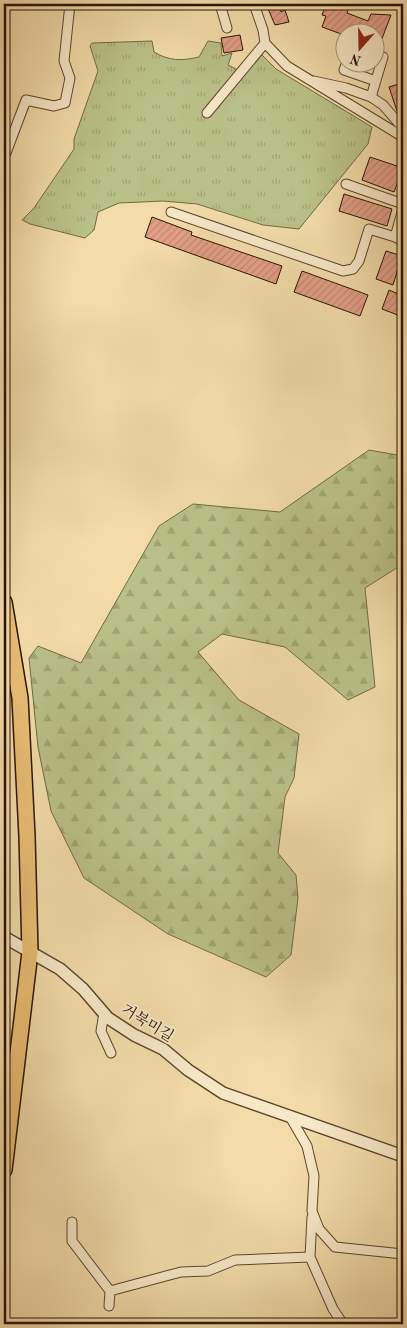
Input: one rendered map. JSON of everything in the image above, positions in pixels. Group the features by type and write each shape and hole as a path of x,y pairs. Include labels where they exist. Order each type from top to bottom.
{"highway":[{"path":"4,602 20,698 28,836 30,952 4,1170"}],"street":[{"path":"6,152 26,100 54,106 65,103 70,78 64,61 70,4"},
{"path":"220,4 227,28"},
{"path":"254,4 263,30 265,43 287,66 305,79 403,137"},
{"path":"207,113 265,43"},
{"path":"350,72 376,81"},
{"path":"371,96 379,72"},
{"path":"305,79 346,88 371,96 383,105 403,128"},
{"path":"346,184 403,204"},
{"path":"171,212 343,271 353,269 359,261 369,229 399,239 403,210"},
{"name":"거북미길","path":"4,937 60,968 83,989 104,1013 134,1035 163,1050 188,1070 223,1093 403,1156"},
{"path":"104,1013 101,1031 112,1053"},
{"path":"289,1115 307,1146 314,1176 310,1257 343,1324"},
{"path":"312,1210 319,1228 335,1247 403,1254"},
{"path":"72,1222 72,1241 110,1291 109,1306"},
{"path":"110,1291 181,1272 208,1271 235,1260 310,1257"}],"green space":[{"path":"152,41 154,52 170,59 181,60 199,57 208,41 221,43 222,56 232,53 228,65 242,72 259,52 276,69 372,127 368,144 299,229 263,225 197,204 163,201 119,203 98,212 94,230 85,238 30,224 22,220 34,208 74,149 74,139 98,71 90,46 92,43"},
{"path":"369,450 403,456 403,564 365,588 375,687 348,700 285,647 222,634 198,652 239,700 299,734 294,778 285,797 278,853 296,875 298,898 291,955 266,977 168,934 84,878 51,811 38,747 29,658 38,646 81,663 159,526 193,504 280,512"}],"building":[{"path":"266,4 280,4 281,12 285,10 289,22 275,25"},
{"path":"326,4 350,4 347,13 368,21 371,14 391,15 384,33 384,22 334,22 334,31 322,27 326,16 322,15"},
{"path":"240,35 243,50 224,53 221,38"},
{"path":"402,83 403,119 397,111 389,87"},
{"path":"370,157 403,168 394,192 362,180"},
{"path":"344,194 392,209 387,226 339,211"},
{"path":"152,217 192,232 191,235 282,266 276,284 145,237"},
{"path":"386,251 402,256 393,285 376,279"},
{"path":"302,271 368,295 360,316 294,292"},
{"path":"389,290 403,296 403,317 382,309"}]}
